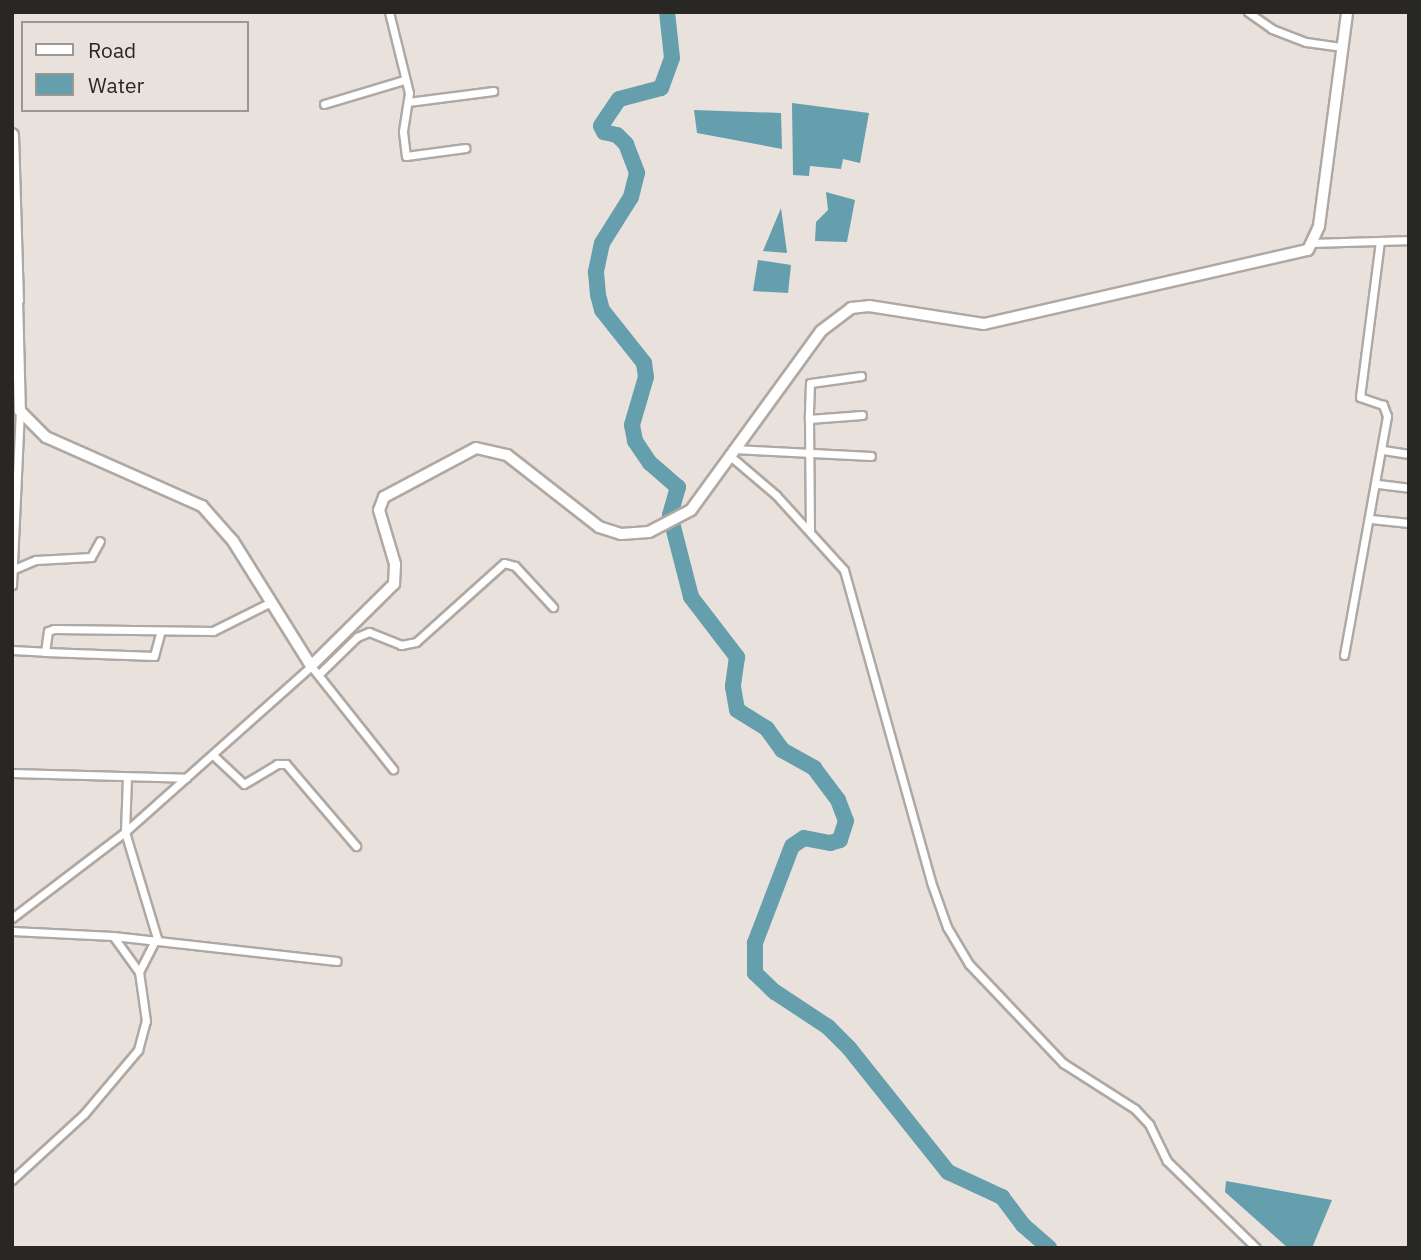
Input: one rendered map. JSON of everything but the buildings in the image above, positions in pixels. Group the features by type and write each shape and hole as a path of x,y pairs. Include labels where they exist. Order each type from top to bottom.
{"main road":[{"path":"12,135 14,300"}],"street":[{"path":"389,12 408,102 403,132 407,157 465,148"},
{"path":"1248,12 1272,29 1306,42 1341,47"},
{"path":"1314,243 1348,12"},
{"path":"324,104 404,80"},
{"path":"408,102 493,91"},
{"path":"315,670 394,583 395,564 379,510 384,497 477,448 507,455 599,527 621,534 649,532 691,510 821,331 851,308 869,306 984,324 1299,254 1314,243 1409,240"},
{"path":"1343,655 1383,450 1385,408 1360,397 1380,241"},
{"path":"12,585 15,449 20,411 14,300"},
{"path":"810,530 810,383 861,376"},
{"path":"20,411 46,437 202,506 233,541 315,670 393,769"},
{"path":"809,419 862,415"},
{"path":"1383,450 1409,454"},
{"path":"731,452 871,456"},
{"path":"731,452 810,530 844,570 931,882 947,927 969,964 1063,1063 1135,1109 1149,1124 1167,1161 1256,1248"},
{"path":"1378,484 1409,488"},
{"path":"1371,519 1409,523"},
{"path":"12,570 36,560 90,558 100,541"},
{"path":"12,918 125,832 212,755 357,637 369,632 401,645 416,642 504,563 515,566 553,607"},
{"path":"45,652 48,631 54,629 160,633 213,631 270,603"},
{"path":"12,650 154,656 160,633"},
{"path":"212,755 244,784 277,764 286,764 356,846"},
{"path":"12,773 187,778"},
{"path":"127,777 125,832 156,942 139,972"},
{"path":"12,931 113,936 337,961"},
{"path":"12,1180 132,1062 146,1021 139,972 113,936"}],"water":[{"path":"792,103 869,113 860,163 843,159 841,169 810,166 809,176 793,175"},
{"path":"694,110 781,113 782,149 697,133"},
{"path":"826,192 855,200 847,242 815,241 816,222 828,210"},
{"path":"781,208 787,253 763,251"},
{"path":"758,260 791,265 788,293 753,291"},
{"path":"1226,1181 1332,1200 1312,1248 1288,1248 1225,1192"}],"waterway":[{"path":"667,12 672,58 661,88 619,99 601,126 604,132 617,135 626,144 637,173 631,197 602,243 596,272 598,295 602,310 644,363 646,377 632,425 635,441 650,463 678,487 670,515 691,597 737,657 733,687 737,710 767,729 782,750 814,768 838,800 846,821 840,840 830,843 804,838 792,846 755,943 755,973 775,992 828,1027 849,1048 948,1172 1002,1197 1023,1225 1049,1248"}]}
